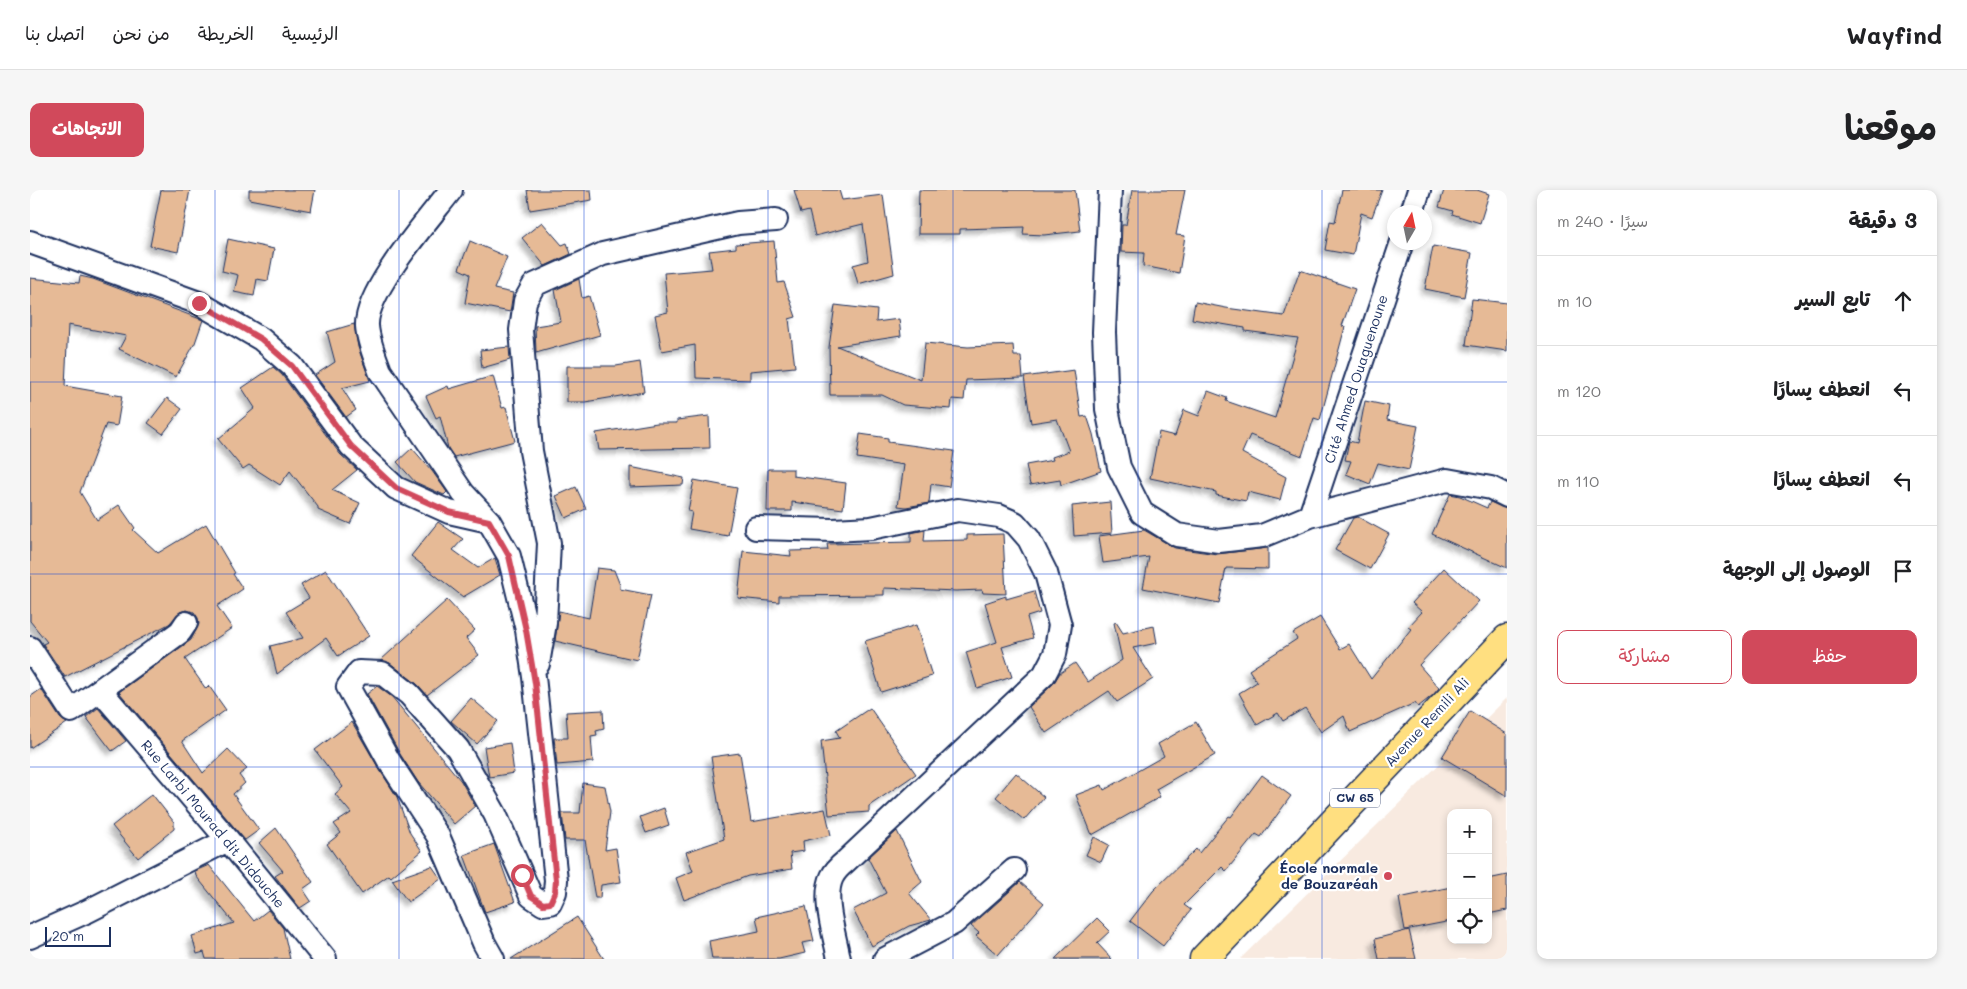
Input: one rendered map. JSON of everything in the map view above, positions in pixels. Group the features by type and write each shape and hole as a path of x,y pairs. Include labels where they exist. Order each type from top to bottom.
{"main road":[{"name":"Avenue Remili Ali","path":"1204,959 1507,639"}],"street":[{"path":"451,190 409,243 371,302 367,326 380,371 462,493 489,521 509,556 526,630 535,683 556,880 555,892 550,903 543,904 531,896 495,814 458,750 409,694 382,673 359,672 348,687 389,761 438,836 484,943 493,959"},
{"path":"1110,190 1104,332 1107,409 1119,467 1142,513 1177,535 1219,540 1262,536 1310,516 1447,480 1491,488 1507,496"},
{"path":"1414,205 1419,190"},
{"path":"535,683 545,623 549,543 531,451 521,330 524,301 534,285 603,254 738,223 776,220"},
{"path":"30,242 199,303 261,339 292,366 351,446 396,488 449,512 489,521"},
{"name":"Cité Ahmed Ouaguenoune","path":"1310,516 1399,250"},
{"path":"756,528 833,530 871,528 958,510 999,516 1015,523 1029,539 1046,573 1060,625 1055,654 1044,675 833,875 828,887 829,902 839,959"},
{"path":"30,648 71,711 180,632 186,623"},
{"name":"Rue Larbi Mourad dit Didouche","path":"100,690 228,840 325,959"},
{"path":"30,937 88,911 228,840"},
{"path":"885,959 954,923 1014,870"}],"shaded area":[{"name":"École normale de Bouzaréah","path":"1507,698 1507,959 1240,959"}],"building":[{"path":"161,190 190,190 178,252 150,246"},
{"path":"249,190 315,190 311,211 249,199"},
{"path":"527,190 591,190 592,200 530,210"},
{"path":"794,190 839,190 842,200 883,195 894,274 858,284 853,265 868,261 863,224 815,236 809,211 801,213"},
{"path":"919,190 1075,190 1080,231 1044,235 1023,234 1024,227 960,229 960,234 918,234"},
{"path":"1132,190 1185,190 1176,235 1185,236 1179,273 1143,266 1144,253 1121,252 1122,225 1126,225"},
{"path":"1342,190 1382,190 1372,217 1361,213 1353,255 1325,250 1330,221 1335,222"},
{"path":"1444,190 1477,190 1489,194 1480,223 1452,214 1453,211 1439,207"},
{"path":"542,222 562,245 567,243 571,254 545,266 522,238"},
{"path":"228,239 274,249 268,281 257,279 254,296 234,292 238,275 222,271"},
{"path":"470,241 507,257 494,289 513,293 510,312 465,303 470,274 459,269"},
{"path":"774,241 778,283 784,282 796,317 789,319 795,367 750,371 750,380 696,378 695,345 662,351 655,315 668,312 664,273 712,269 709,251 736,248 736,244"},
{"path":"1433,246 1472,253 1464,297 1425,289"},
{"path":"1300,270 1355,289 1342,326 1345,327 1320,420 1314,418 1302,456 1250,435 1242,453 1286,477 1280,500 1248,492 1246,501 1216,495 1216,492 1150,478 1159,432 1175,436 1184,410 1199,416 1208,391 1227,398 1226,401 1275,418 1298,338 1245,331 1245,328 1192,319 1195,302 1284,316"},
{"path":"80,276 93,279 203,320 195,343 176,377 119,349 126,336 68,325 65,386 122,396 117,426 106,424 80,492 97,520 119,505 135,528 133,530 158,553 206,524 243,589 217,606 232,628 185,659 206,689 209,686 226,710 182,741 203,773 228,749 247,769 239,775 245,783 233,794 259,830 245,840 119,692 191,640 199,624 194,612 186,610 180,612 169,624 65,677 43,644 47,642 30,621 30,278 79,283"},
{"path":"579,279 582,298 589,296 600,335 536,353 535,326 561,322 555,290"},
{"path":"1472,299 1507,303 1507,351 1466,345"},
{"path":"835,305 877,310 876,322 899,319 901,336 837,346 921,380 925,343 968,347 1013,345 1014,356 1021,356 1023,378 966,380 964,400 952,399 951,409 903,405 882,395 830,395 829,347"},
{"path":"354,324 358,347 370,381 342,388 356,410 346,417 315,375 335,362 327,332"},
{"path":"509,347 510,360 482,368 480,350"},
{"path":"640,362 644,392 585,402 567,402 567,366 616,366"},
{"path":"273,367 282,375 340,454 357,470 332,490 360,503 350,524 318,510 318,507 290,471 280,485 249,465 243,469 218,439 255,408 242,388"},
{"path":"1074,370 1081,417 1087,416 1101,471 1061,485 1060,480 1030,485 1026,465 1053,460 1052,457 1069,451 1057,419 1031,423 1024,377"},
{"path":"493,376 502,408 506,407 515,441 454,457 448,448 440,416 436,418 426,396 448,386 449,389"},
{"path":"167,398 182,409 163,434 148,423"},
{"path":"1365,401 1389,406 1387,420 1418,426 1409,470 1378,463 1370,484 1346,474 1351,461 1345,460 1349,441 1357,443"},
{"path":"709,416 710,448 599,450 596,433 657,423 677,423 677,420"},
{"path":"860,434 888,438 888,442 954,451 949,487 931,484 929,503 906,507 898,506 904,465 857,458"},
{"path":"412,448 447,492 444,495 415,482 397,462"},
{"path":"630,467 684,478 683,485 630,487"},
{"path":"768,469 793,469 793,476 846,483 843,509 792,502 792,511 767,511"},
{"path":"694,480 737,488 728,536 689,529 692,512 688,511"},
{"path":"576,487 586,509 566,518 556,496"},
{"path":"1450,494 1460,496 1487,508 1490,502 1507,509 1507,568 1432,534"},
{"path":"1110,502 1112,533 1074,536 1072,506"},
{"path":"1358,517 1389,534 1370,569 1335,550 1353,518"},
{"path":"438,522 463,539 453,550 478,568 495,558 500,575 463,597 411,556"},
{"path":"925,530 924,541 967,540 967,535 1003,534 1006,594 983,593 982,590 956,591 884,588 884,595 779,596 779,602 738,598 743,551 791,556 790,551 828,550 827,544 911,542 911,533"},
{"path":"1144,530 1175,548 1217,554 1268,548 1268,569 1226,568 1219,603 1143,588 1149,557 1103,563 1099,536"},
{"path":"597,568 614,570 620,589 651,595 637,660 555,641 559,611 589,618"},
{"path":"1444,568 1479,601 1419,665 1439,688 1433,695 1418,707 1415,703 1350,732 1344,716 1321,732 1305,708 1283,721 1278,713 1257,725 1239,693 1257,682 1249,670 1297,639 1293,633 1320,617 1340,649 1349,644 1371,679 1411,629 1408,627 1422,612 1412,603"},
{"path":"326,570 369,636 338,656 326,638 277,674 270,646 303,638 286,612 309,598 301,585"},
{"path":"1034,591 1040,613 1027,617 1033,638 1002,647 1012,677 977,688 966,652 997,642 985,603 1006,596 1006,599"},
{"path":"447,600 475,630 466,638 479,655 427,695 417,684 390,663 381,660"},
{"path":"1116,622 1123,633 1154,626 1157,643 1133,648 1153,679 1117,702 1109,691 1046,733 1029,707 1053,684 1060,673 1075,663 1088,682 1122,660 1114,623"},
{"path":"916,625 932,676 881,692 865,641"},
{"path":"377,686 392,697 461,781 475,806 454,824 418,782 400,754 367,694"},
{"path":"41,689 60,718 67,723 30,748 30,697"},
{"path":"471,698 498,721 477,744 451,721"},
{"path":"98,708 126,741 112,751 86,717"},
{"path":"870,708 916,774 869,806 869,812 829,815 821,741 840,738 836,731"},
{"path":"603,710 604,729 596,731 597,735 591,736 593,762 557,765 554,738 568,738 566,712"},
{"path":"1470,711 1507,734 1507,796 1442,757"},
{"path":"352,722 397,797 410,833 422,851 391,877 389,875 362,894 327,844 341,833 334,824 351,813 335,794 343,787 315,750"},
{"path":"1196,722 1215,755 1156,789 1160,797 1092,835 1076,795 1102,785 1104,790 1164,756 1158,744"},
{"path":"510,743 514,773 489,777 484,747"},
{"path":"740,753 751,822 825,809 831,835 803,841 804,851 790,853 792,869 748,876 684,900 676,878 693,871 686,852 724,839 711,757"},
{"path":"1016,773 1044,797 1024,820 996,797"},
{"path":"1262,775 1291,796 1261,837 1256,834 1226,871 1222,867 1184,905 1191,910 1163,946 1130,921 1153,891 1196,849 1199,853 1229,816 1231,817"},
{"path":"583,783 605,786 610,812 605,850 616,848 621,882 601,885 600,898 595,898 585,840 565,840 562,813 580,813"},
{"path":"152,794 174,822 174,829 138,858 112,826"},
{"path":"664,808 669,825 646,833 640,817"},
{"path":"276,828 313,882 303,889 311,901 300,908 275,876 283,871 259,843"},
{"path":"897,831 922,882 909,893 931,920 909,926 872,946 853,910 886,893 868,858"},
{"path":"1094,837 1109,845 1101,862 1086,855"},
{"path":"494,844 515,902 485,912 464,855"},
{"path":"209,865 254,921 268,910 283,928 290,959 206,959 204,952 197,954 192,936 234,923 196,876 195,871"},
{"path":"432,866 441,879 408,902 392,880"},
{"path":"1507,875 1507,910 1492,913 1492,878"},
{"path":"1020,882 1044,903 998,955 976,936 979,933 971,926"},
{"path":"1447,888 1447,922 1405,930 1399,898"},
{"path":"806,906 814,941 802,943 805,953 779,959 712,959 709,941 759,931 756,917"},
{"path":"577,917 604,959 511,959"},
{"path":"1097,918 1110,931 1097,943 1112,959 1055,959"},
{"path":"1409,930 1416,959 1379,959 1375,939"}],"place":[{"name":"École normale de Bouzaréah","path":"1388,876"}],"route":[{"path":"199,303 261,339 292,366 351,446 396,488 449,512 489,521 509,556 526,630 535,683 556,880 555,892 550,903 543,904 531,896 522,875"}]}
